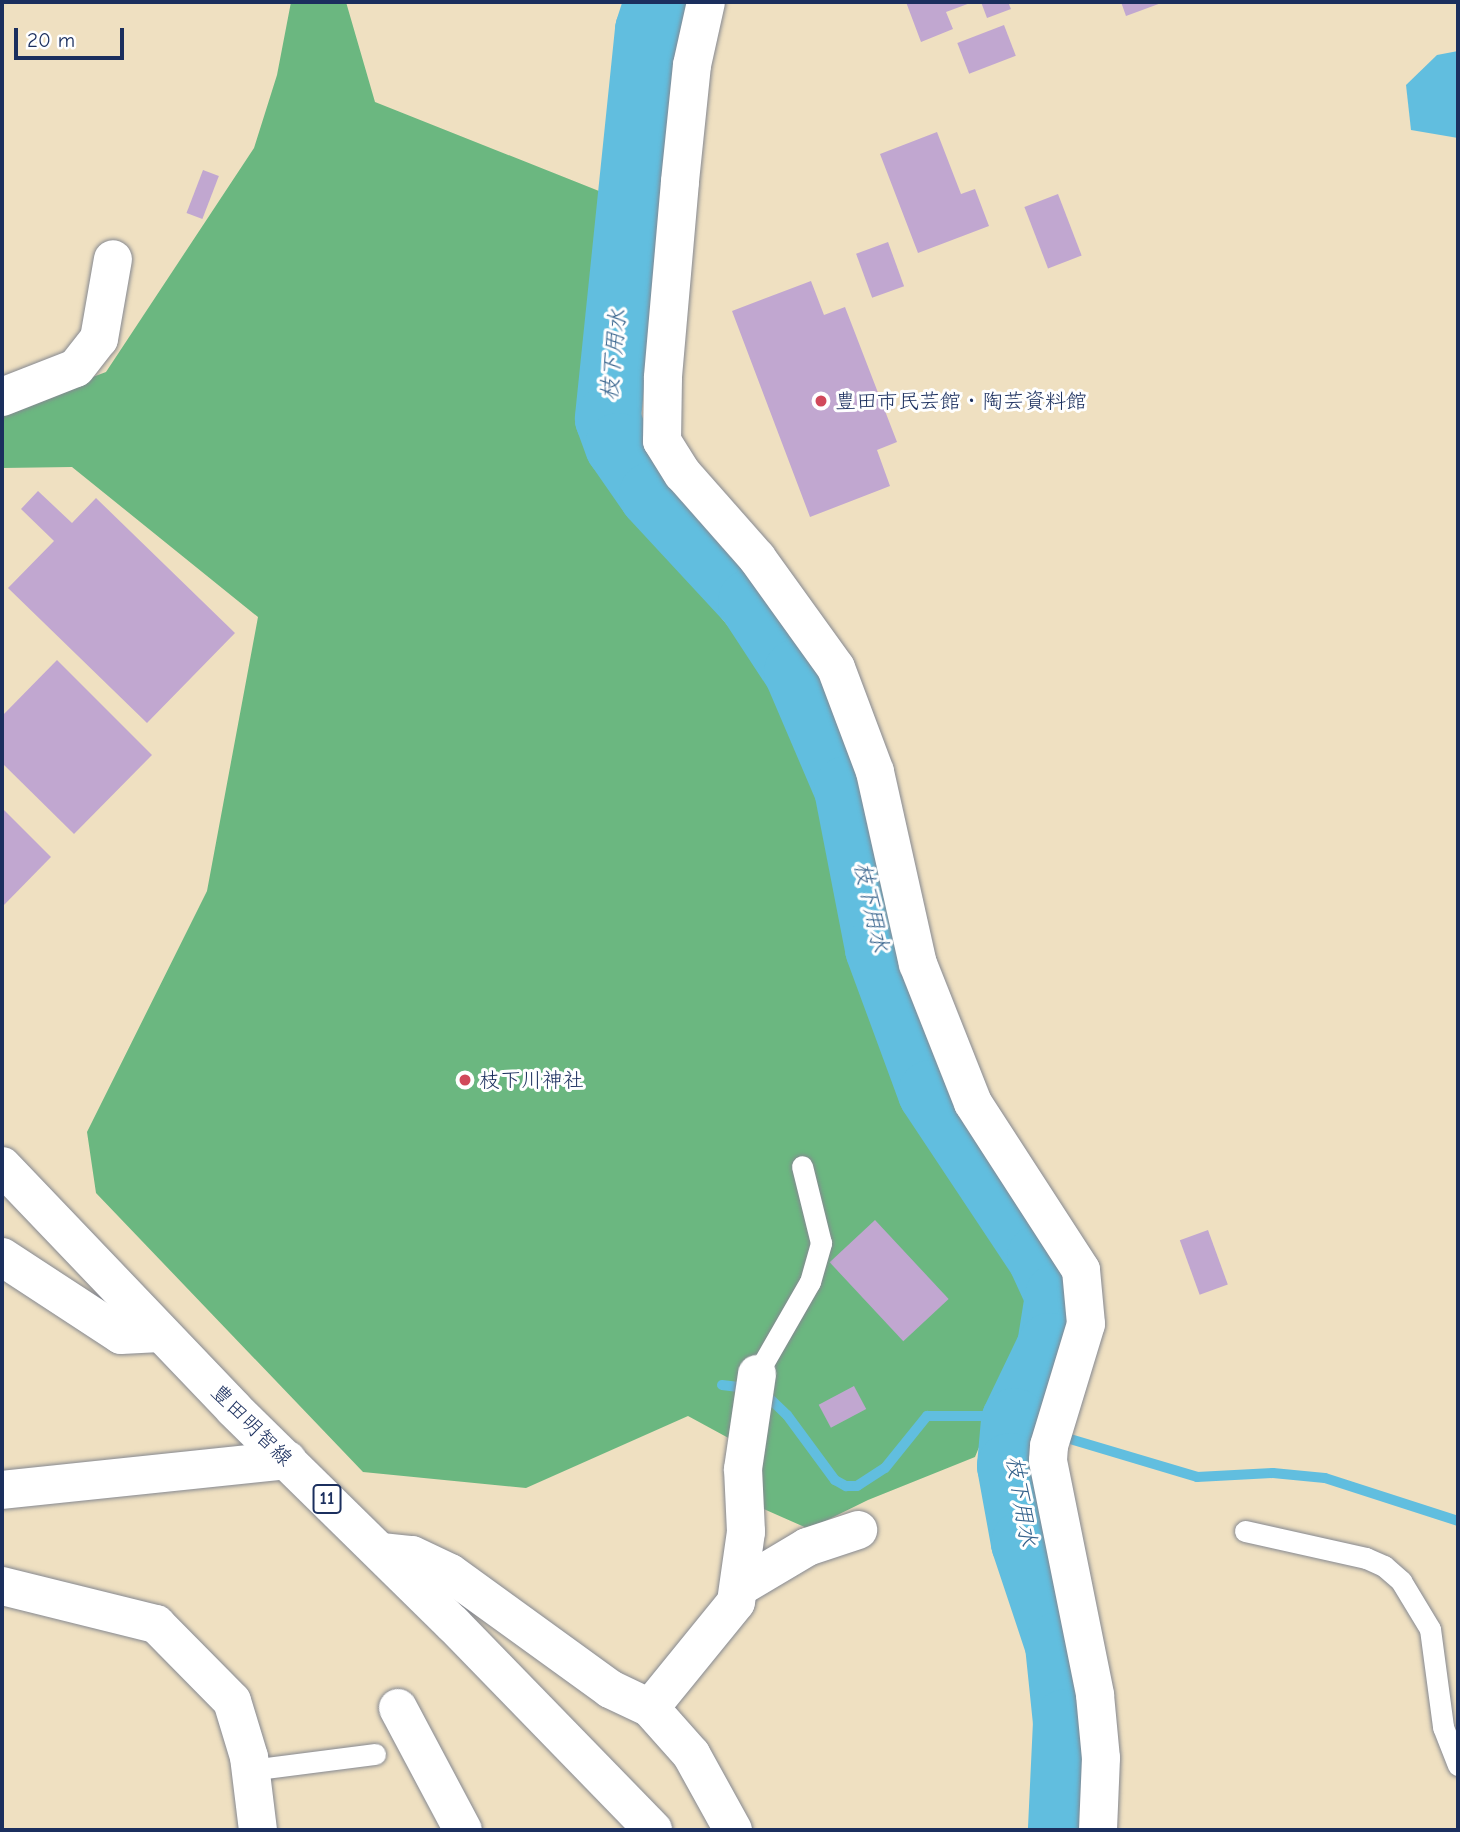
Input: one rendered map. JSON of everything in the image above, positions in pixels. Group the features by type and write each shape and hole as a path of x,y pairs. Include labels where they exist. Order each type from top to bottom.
{"street":[{"path":"706,2 692,65 681,169 663,378 662,441 684,474 757,558 836,668 875,772 918,964 973,1103 1081,1270 1086,1324 1054,1432 1057,1512 1095,1695 1101,1758 1098,1830"},
{"path":"2,397 76,368 99,339 113,259"},
{"name":"豊田明智線","path":"2,1166 160,1333 381,1552 653,1830"},
{"path":"5,1264 121,1335 160,1333"},
{"path":"650,1708 736,1602 746,1532 743,1469 755,1386"},
{"path":"2,1490 287,1460"},
{"path":"740,1587 807,1548 858,1530"},
{"path":"381,1552 412,1555 450,1573 611,1689 650,1708 691,1754 733,1830"},
{"path":"2,1586 156,1624 232,1701 250,1770 258,1830"},
{"path":"398,1708 463,1830"}],"lane":[{"path":"755,1386 810,1282 821,1243 802,1166"},
{"path":"1245,1531 1366,1558 1384,1566 1401,1581 1430,1629 1443,1727 1458,1765"},
{"path":"250,1770 375,1754"}],"green space":[{"path":"291,2 346,2 375,102 599,191 584,388 593,447 641,518 769,677 827,803 860,968 903,1078 1036,1265 1050,1301 1040,1347 998,1401 975,1457 868,1500 809,1529 757,1506 734,1441 688,1416 526,1488 363,1472 96,1193 87,1132 207,891 258,617 72,467 2,468 2,411 106,372 254,148 277,75"}],"water":[{"path":"1458,51 1458,138 1411,130 1406,85 1437,55"}],"building":[{"path":"906,2 973,2 946,12 953,29 921,42"},
{"path":"981,2 1008,2 1011,9 987,18"},
{"path":"1121,2 1164,2 1126,16"},
{"path":"1004,25 1016,56 969,74 957,43"},
{"path":"937,132 961,194 975,189 989,226 918,253 880,154"},
{"path":"203,170 219,176 202,219 187,213"},
{"path":"1058,194 1082,256 1048,269 1024,207"},
{"path":"888,242 904,286 872,298 856,254"},
{"path":"811,281 824,315 845,307 897,442 877,450 890,486 810,517 732,311"},
{"path":"38,491 72,523 96,498 235,633 147,723 8,588 54,541 21,509"},
{"path":"57,660 152,755 74,834 2,763 2,716"},
{"path":"2,808 51,857 2,907"},
{"name":"枝下川神社","path":"464,1072 474,1082 466,1090 456,1080"},
{"path":"875,1220 949,1299 903,1341 830,1262"},
{"path":"1208,1230 1228,1285 1200,1295 1180,1240"},
{"path":"854,1386 866,1409 831,1428 819,1405"}],"waterway":[{"name":"枝下用水","path":"657,2 648,30 608,419 618,446 652,495 751,602 797,672 847,789 878,949 931,1093 1040,1257 1058,1296 1050,1346 1014,1421 1010,1466 1024,1543 1058,1645 1066,1722 1061,1830"},
{"path":"722,1385 747,1388"},
{"path":"763,1392 787,1415 835,1480 846,1486 857,1486 885,1468 927,1416 993,1416 1197,1477 1273,1473 1325,1478 1458,1521"}],"place":[{"name":"豊田市民芸館・陶芸資料館","path":"821,401"},
{"name":"枝下川神社","path":"465,1080"}]}
